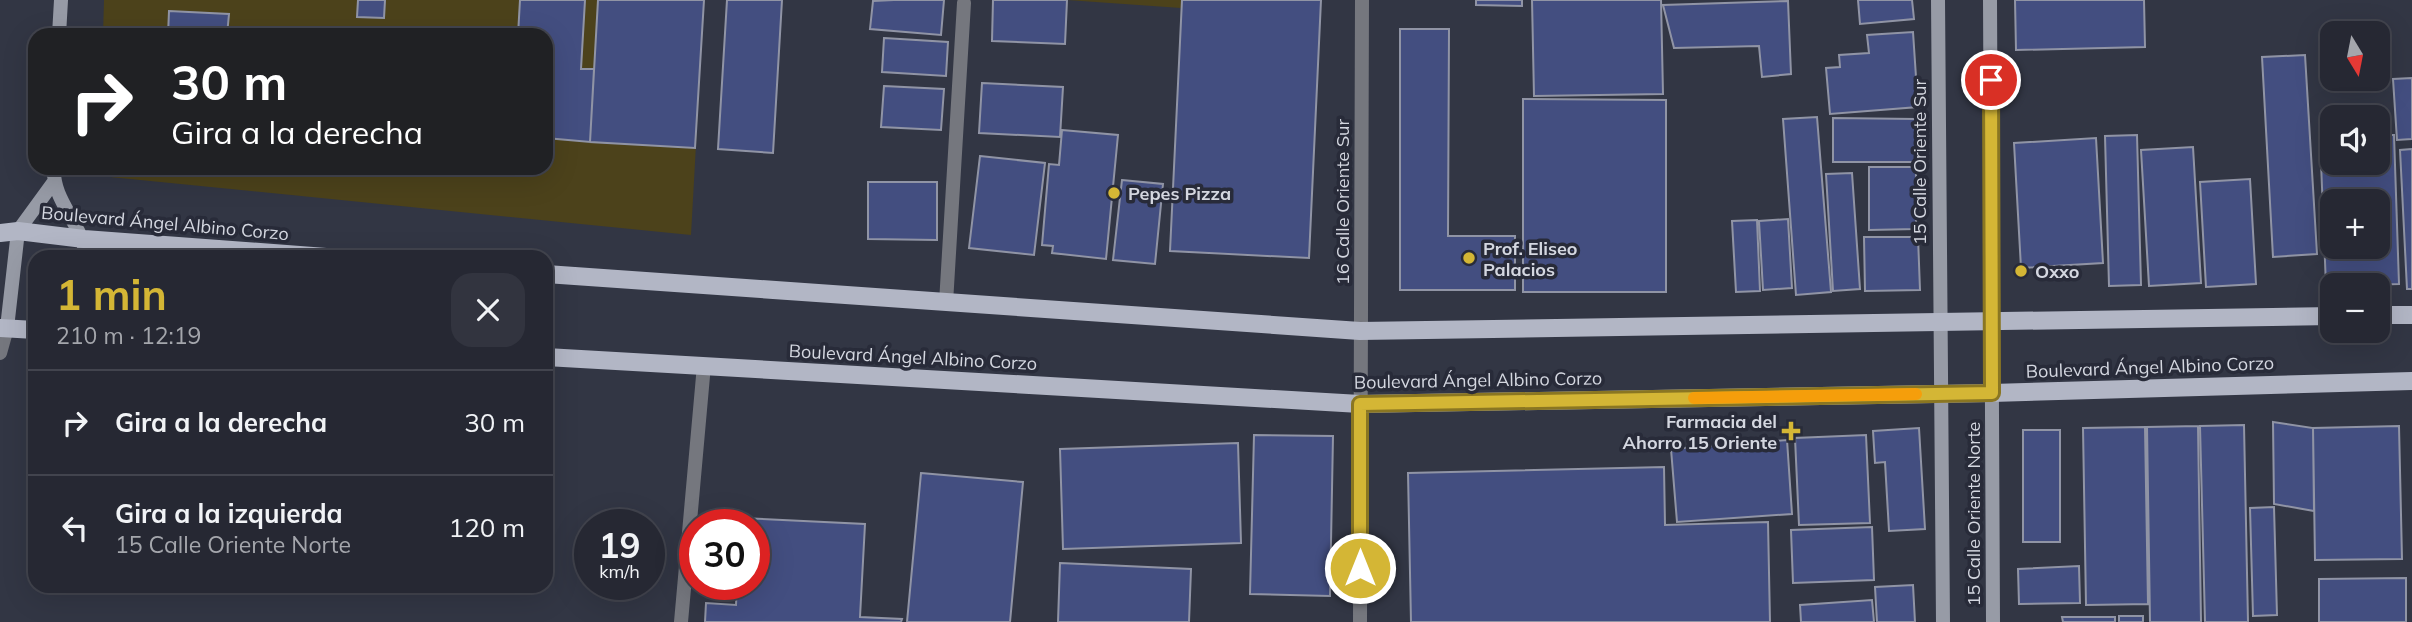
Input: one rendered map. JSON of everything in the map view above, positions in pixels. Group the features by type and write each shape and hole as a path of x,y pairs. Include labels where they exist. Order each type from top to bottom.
{"main road":[{"path":"59,28 61,0"},
{"name":"15 Calle Oriente Sur","path":"1938,0 1939,325"},
{"path":"1990,0 1992,322"},
{"path":"54,175 53,183 85,248"},
{"path":"28,330 3,328 9,232 53,183"},
{"name":"Boulevard Ángel Albino Corzo","path":"9,232 85,248 139,250"},
{"path":"553,275 1360,331 1939,325 2320,316"},
{"path":"2390,315 2412,315"},
{"name":"15 Calle Oriente Norte","path":"1992,322 1993,622"},
{"name":"15 Calle Oriente Norte","path":"1939,325 1943,622"},
{"name":"Boulevard Ángel Albino Corzo","path":"553,357 1360,404 1992,393 2412,380"}],"street":[{"name":"16 Calle Oriente Sur","path":"1360,622 1362,0"},
{"path":"946,303 964,3"},
{"path":"0,353 3,328"},
{"path":"681,622 704,365"}],"shaded area":[{"path":"104,0 704,0 691,235 100,176 553,175 553,28 103,28"},
{"path":"1067,0 1182,0 1181,8"}],"building":[{"path":"358,0 385,0 384,18 357,17"},
{"path":"520,0 585,0 581,69 594,69 590,142 553,139 553,28 518,28"},
{"path":"598,0 704,0 695,148 590,142"},
{"path":"727,0 782,0 773,153 718,149"},
{"path":"944,0 941,35 870,29 873,1"},
{"path":"993,0 1067,0 1065,44 992,41"},
{"path":"1182,0 1321,0 1309,258 1170,251"},
{"path":"1476,0 1522,0 1522,6 1476,5"},
{"path":"1532,0 1661,0 1663,94 1534,96"},
{"path":"1858,0 1912,0 1914,19 1860,24"},
{"path":"2015,0 2144,0 2145,47 2016,50"},
{"path":"1788,1 1791,74 1762,77 1759,46 1674,48 1663,5"},
{"path":"169,11 229,14 228,28 168,28"},
{"path":"1400,29 1449,29 1448,236 1515,236 1515,290 1400,290"},
{"path":"1913,32 1918,107 1830,114 1826,68 1840,67 1839,55 1869,53 1867,35"},
{"path":"884,38 948,42 946,76 882,72"},
{"path":"2305,55 2317,254 2273,257 2262,57"},
{"path":"2412,78 2412,139 2397,140 2393,79"},
{"path":"982,83 1063,87 1060,137 979,133"},
{"path":"884,86 944,89 941,130 881,127"},
{"path":"1523,99 1666,100 1666,292 1523,292"},
{"path":"1817,117 1831,292 1796,295 1783,119"},
{"path":"1833,118 1916,119 1916,162 1833,162"},
{"path":"1062,130 1118,135 1106,259 1052,253 1053,246 1042,245 1049,164 1059,165"},
{"path":"2137,135 2141,285 2109,286 2105,136"},
{"path":"2390,135 2394,135 2399,284 2390,284 2390,273 2325,273 2325,259 2390,259 2390,189 2322,189 2322,175 2390,175"},
{"path":"2096,138 2103,263 2021,268 2014,143"},
{"path":"2193,147 2201,283 2149,286 2141,150"},
{"path":"2412,149 2412,289 2407,289 2400,150"},
{"path":"980,156 1045,163 1034,255 969,248"},
{"path":"1869,167 1916,167 1916,229 1869,230"},
{"path":"1852,173 1860,289 1833,291 1826,174"},
{"path":"2250,179 2256,284 2206,287 2200,182"},
{"path":"1122,180 1163,184 1155,264 1113,260"},
{"path":"868,182 937,182 937,240 868,239"},
{"path":"1788,219 1792,288 1763,290 1759,221"},
{"path":"1757,220 1760,291 1736,292 1732,221"},
{"path":"1864,237 1918,237 1920,290 1865,291"},
{"path":"2273,422 2313,428 2314,511 2274,504"},
{"path":"2244,425 2248,622 2205,622 2200,426"},
{"path":"2198,426 2201,622 2150,622 2147,427"},
{"path":"2399,426 2402,559 2315,560 2313,428"},
{"path":"2145,427 2148,604 2086,605 2083,428"},
{"path":"1919,428 1925,529 1889,531 1885,462 1875,463 1873,431"},
{"path":"2023,430 2060,430 2060,542 2023,542"},
{"path":"1254,435 1333,436 1330,596 1250,594"},
{"path":"1866,435 1870,523 1799,525 1795,438"},
{"path":"1787,440 1792,514 1677,522 1671,449"},
{"path":"1238,443 1241,543 1063,549 1060,449"},
{"path":"1664,467 1665,525 1768,522 1770,622 1411,622 1408,473"},
{"path":"921,473 1023,482 1010,622 907,622"},
{"path":"2274,507 2277,615 2253,616 2250,508"},
{"path":"770,519 865,524 860,617 902,619 901,622 705,622 706,603 736,605 736,600 770,600"},
{"path":"1872,527 1874,580 1793,583 1791,530"},
{"path":"1060,563 1191,569 1189,622 1058,622"},
{"path":"2079,566 2080,603 2019,604 2018,569"},
{"path":"2406,578 2406,622 2319,622 2319,579"},
{"path":"1913,585 1915,622 1877,622 1875,587"},
{"path":"1872,600 1874,622 1801,622 1800,605"},
{"path":"2119,616 2143,616 2143,622 2119,622"},
{"path":"2062,617 2115,617 2115,622 2063,622"}],"slow traffic":[{"path":"1694,398 1916,394"}],"place":[{"name":"Pepes Pizza","path":"1114,193"},
{"name":"Prof. Eliseo Palacios","path":"1469,258"},
{"name":"Oxxo","path":"2021,271"},
{"name":"Farmacia del Ahorro 15 Oriente","path":"1791,431"}],"route":[{"path":"1360,568 1360,404 1992,393 1991,80"}]}
